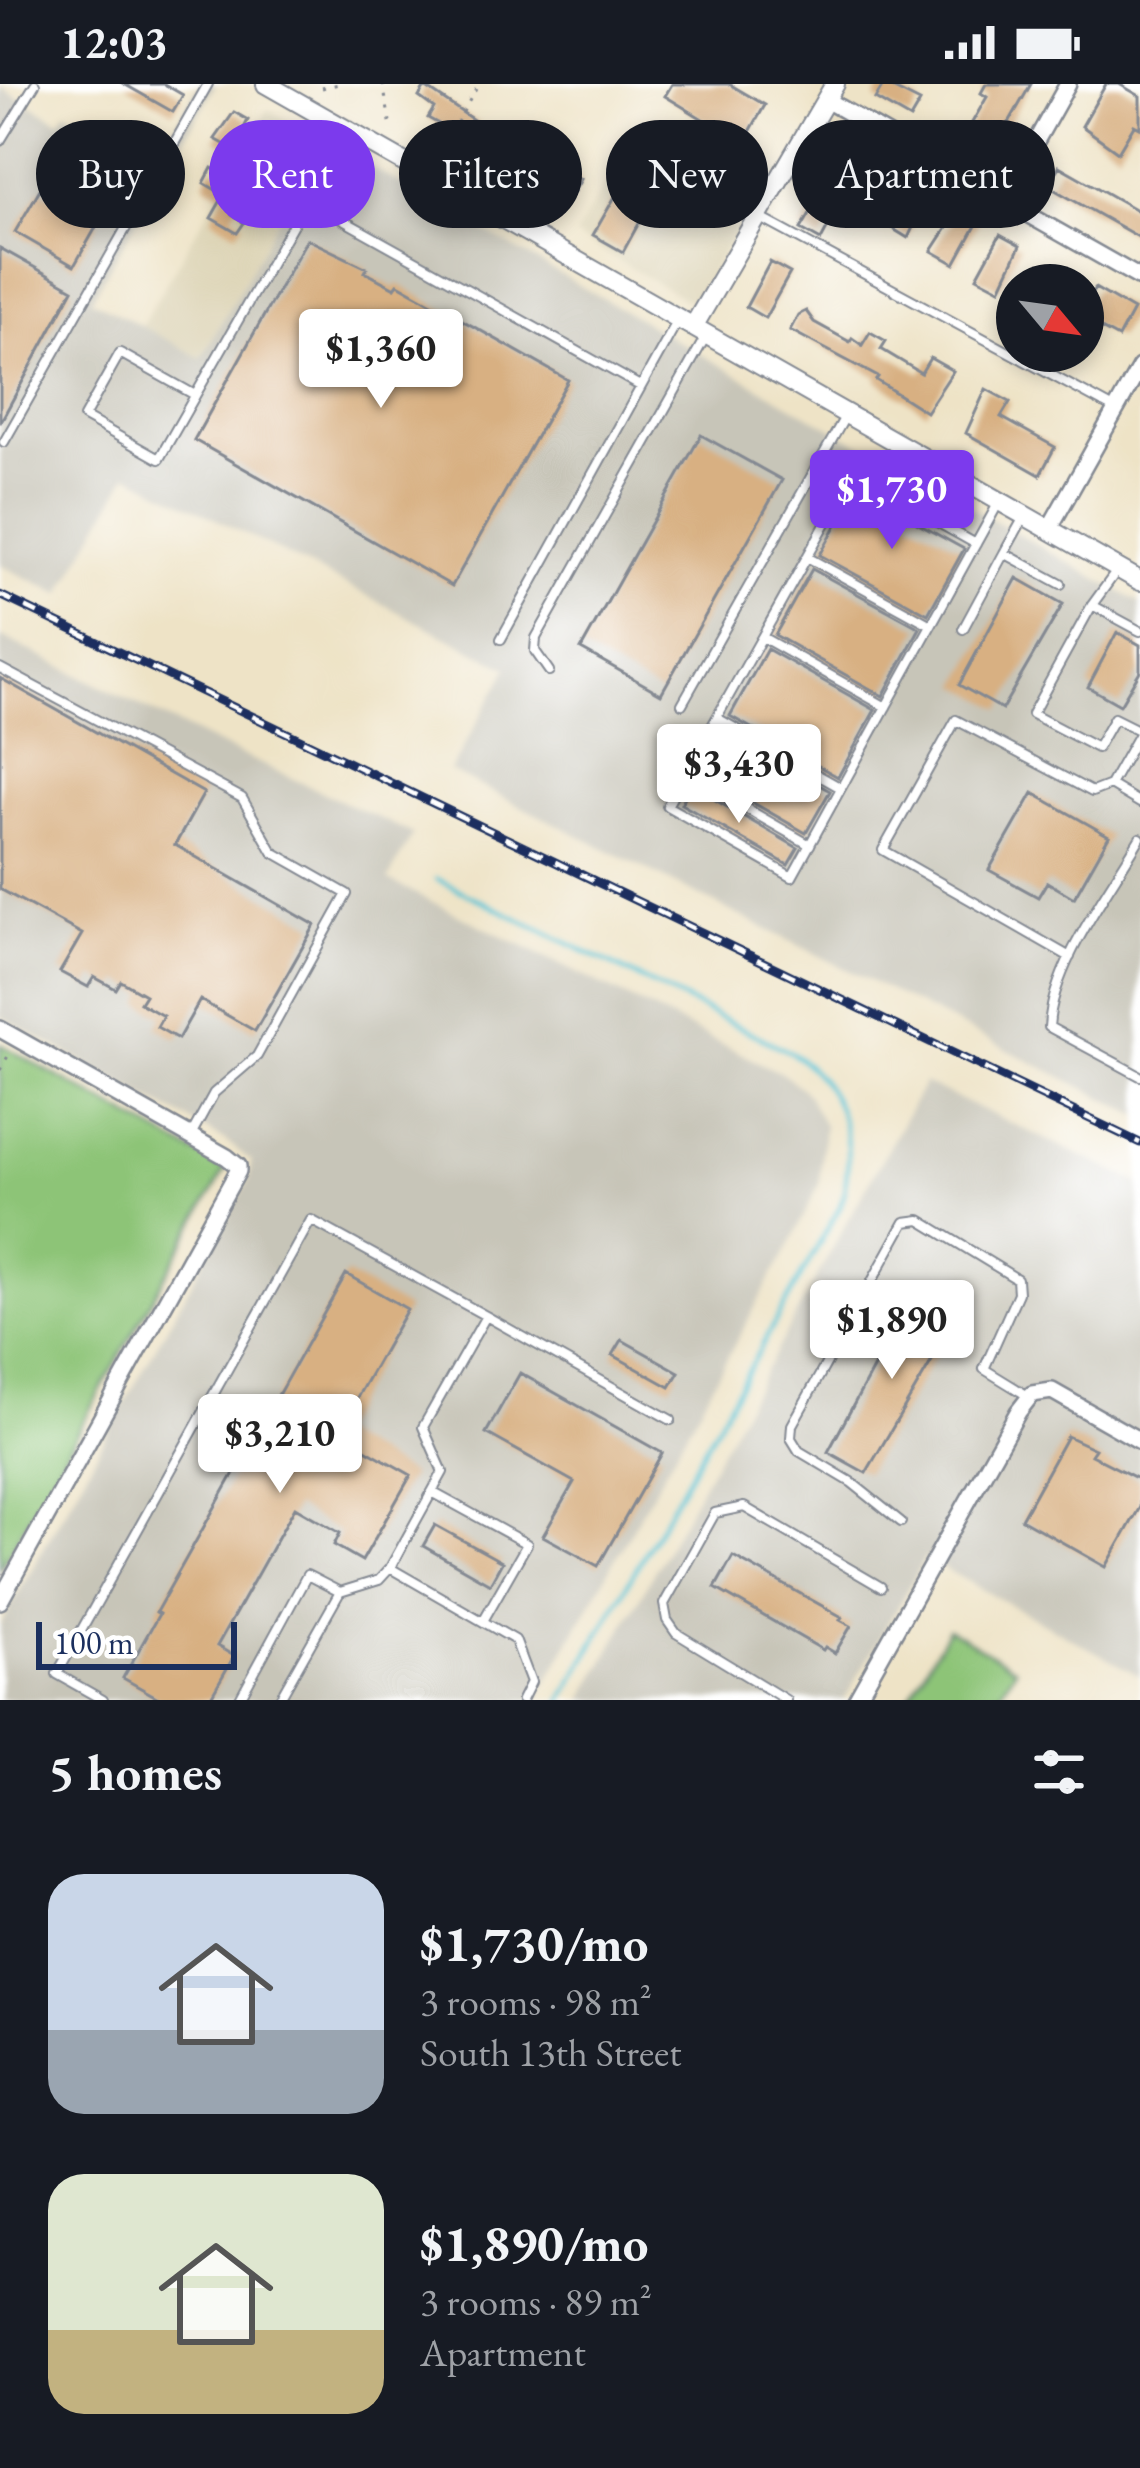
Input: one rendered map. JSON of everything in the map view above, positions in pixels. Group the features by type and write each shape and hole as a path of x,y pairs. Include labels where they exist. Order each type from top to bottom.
{"street":[{"path":"266,84 329,120"},
{"path":"1048,120 1068,84"},
{"path":"768,199 830,92 875,120"},
{"path":"375,146 1140,580"},
{"path":"693,327 751,228"},
{"path":"1052,228 1140,278"},
{"path":"1048,529 1140,367"},
{"path":"0,1029 238,1166 237,1178 0,1601"},
{"path":"856,1700 1036,1394 1059,1395 1140,1442"}],"lane":[{"path":"0,141 34,84"},
{"path":"4,442 208,84"},
{"path":"768,221 1116,410"},
{"path":"195,395 120,353 84,417 159,459 291,228"},
{"path":"357,228 640,386"},
{"path":"501,639 640,386 693,327"},
{"path":"549,671 535,651 536,638 693,327"},
{"path":"682,704 847,414"},
{"path":"976,544 853,475 667,806 792,877 931,626 976,544 999,501"},
{"path":"963,629 1024,516"},
{"path":"1004,553 1061,584"},
{"path":"807,557 931,626"},
{"path":"1070,957 883,850 956,720 1091,792 1110,785 1140,732 1114,718 1097,748 1032,714 1092,605 1118,568"},
{"path":"1092,605 1140,631"},
{"path":"762,637 886,707"},
{"path":"0,668 242,798 273,852 347,894 257,1056 214,1093 190,1136"},
{"path":"717,718 841,788"},
{"path":"685,774 809,845"},
{"path":"1110,785 1140,803"},
{"path":"1140,838 1070,957 1050,1004 1049,1027 1140,1076"},
{"path":"104,1700 57,1674 310,1220 671,1420"},
{"path":"902,1522 851,1482 799,1451 791,1438 792,1425 905,1222 920,1220 1017,1279 1018,1292 984,1369 1036,1394"},
{"path":"279,1700 340,1592 379,1580 390,1568 443,1472 423,1427 485,1316"},
{"path":"432,1492 526,1544 483,1622"},
{"path":"786,1700 676,1634 667,1620 664,1604 716,1513 744,1507 881,1587"},
{"path":"390,1568 515,1640 531,1682 522,1700"},
{"path":"239,1700 307,1575 340,1592"}],"path":[{"path":"322,88 339,84"},
{"path":"383,84 391,127"},
{"path":"458,120 476,89"},
{"path":"0,1070 17,1039"}],"shaded area":[{"path":"199,84 216,84 185,137 185,120 178,120"},
{"path":"0,87 58,120 36,120 36,228 132,228 91,299 201,358 274,228 375,228 375,169 399,183 399,228 478,228 1140,603 1140,1116 450,771 508,668 128,474 61,594 0,565"},
{"path":"268,109 288,120 262,120"},
{"path":"66,111 82,120 61,120"},
{"path":"606,182 606,228 737,231 695,300 684,299 575,236"},
{"path":"209,210 209,228 273,228 200,358 141,326"},
{"path":"0,636 413,834 388,880 787,1076 806,1093 824,1125 819,1184 792,1241 537,1700 0,1700 0,1626 249,1180 251,1161 226,1141 0,1016"},
{"path":"924,1083 1140,1183 1140,1676 925,1558 844,1700 583,1700"}],"green space":[{"path":"0,1044 225,1170 0,1569"},
{"path":"948,1629 1015,1668 996,1700 907,1700"}],"building":[{"path":"124,84 164,84 183,95 173,112"},
{"path":"672,84 729,84 765,105 757,120 704,120 665,96"},
{"path":"884,84 920,102 910,119 875,99"},
{"path":"986,84 1031,84 1010,120 974,120 987,97 981,93"},
{"path":"1106,84 1119,84 1140,96 1140,128 1134,125 1118,152 1082,126"},
{"path":"425,87 473,120 432,120 428,118 434,108 419,97"},
{"path":"1059,166 1140,212 1140,238 1055,190"},
{"path":"36,196 36,228 96,228 74,266 15,232"},
{"path":"606,212 606,228 636,228 623,252 593,235"},
{"path":"802,228 827,228 821,240"},
{"path":"892,228 913,228 908,238"},
{"path":"947,228 975,228 955,264 932,251"},
{"path":"1000,235 1020,246 1012,264 996,264 996,287 977,277"},
{"path":"307,239 367,268 365,272 395,288 398,284 568,380 452,586 194,440"},
{"path":"0,248 73,289 0,423"},
{"path":"770,262 790,273 765,318 746,307"},
{"path":"1104,293 1133,310 1118,338 1104,330"},
{"path":"806,311 814,322 850,342 852,338 862,345 870,332 886,341 881,349 921,373 930,358 953,371 926,412 876,380 878,377 790,330"},
{"path":"986,389 1010,402 1001,417 1055,447 1040,475 966,433"},
{"path":"701,435 782,480 661,694 581,649"},
{"path":"856,490 964,549 928,614 820,555"},
{"path":"812,569 920,628 883,696 775,635"},
{"path":"1017,578 1063,604 1002,709 959,685"},
{"path":"1117,632 1140,645 1140,671 1120,705 1088,687"},
{"path":"767,649 875,710 838,777 730,716"},
{"path":"0,678 204,793 175,845 315,925 255,1031 200,1000 178,1039 157,1027 163,1016 140,1003 145,995 121,981 116,989 94,977 88,987 60,972 82,934 0,889"},
{"path":"722,730 830,791 806,833 699,772"},
{"path":"691,786 798,848 788,865 681,804"},
{"path":"1033,793 1109,836 1074,898 1047,882 1038,897 989,870"},
{"path":"346,1274 407,1309 337,1433 411,1475 362,1561 334,1545 340,1533 295,1507 217,1646 234,1656 209,1700 162,1700 123,1678"},
{"path":"914,1293 957,1318 866,1473 828,1452"},
{"path":"622,1340 679,1372 670,1387 613,1355"},
{"path":"520,1373 662,1453 598,1566 543,1536 574,1482 486,1433"},
{"path":"1067,1436 1095,1449 1091,1455 1140,1480 1140,1507 1106,1567 1021,1519"},
{"path":"435,1525 502,1562 490,1584 423,1546"},
{"path":"733,1556 842,1617 851,1626 835,1653 715,1588"}],"waterway":[{"path":"437,879 790,1052 824,1083 847,1141 840,1207 562,1700"}],"railway":[{"path":"0,595 1140,1143"}]}
